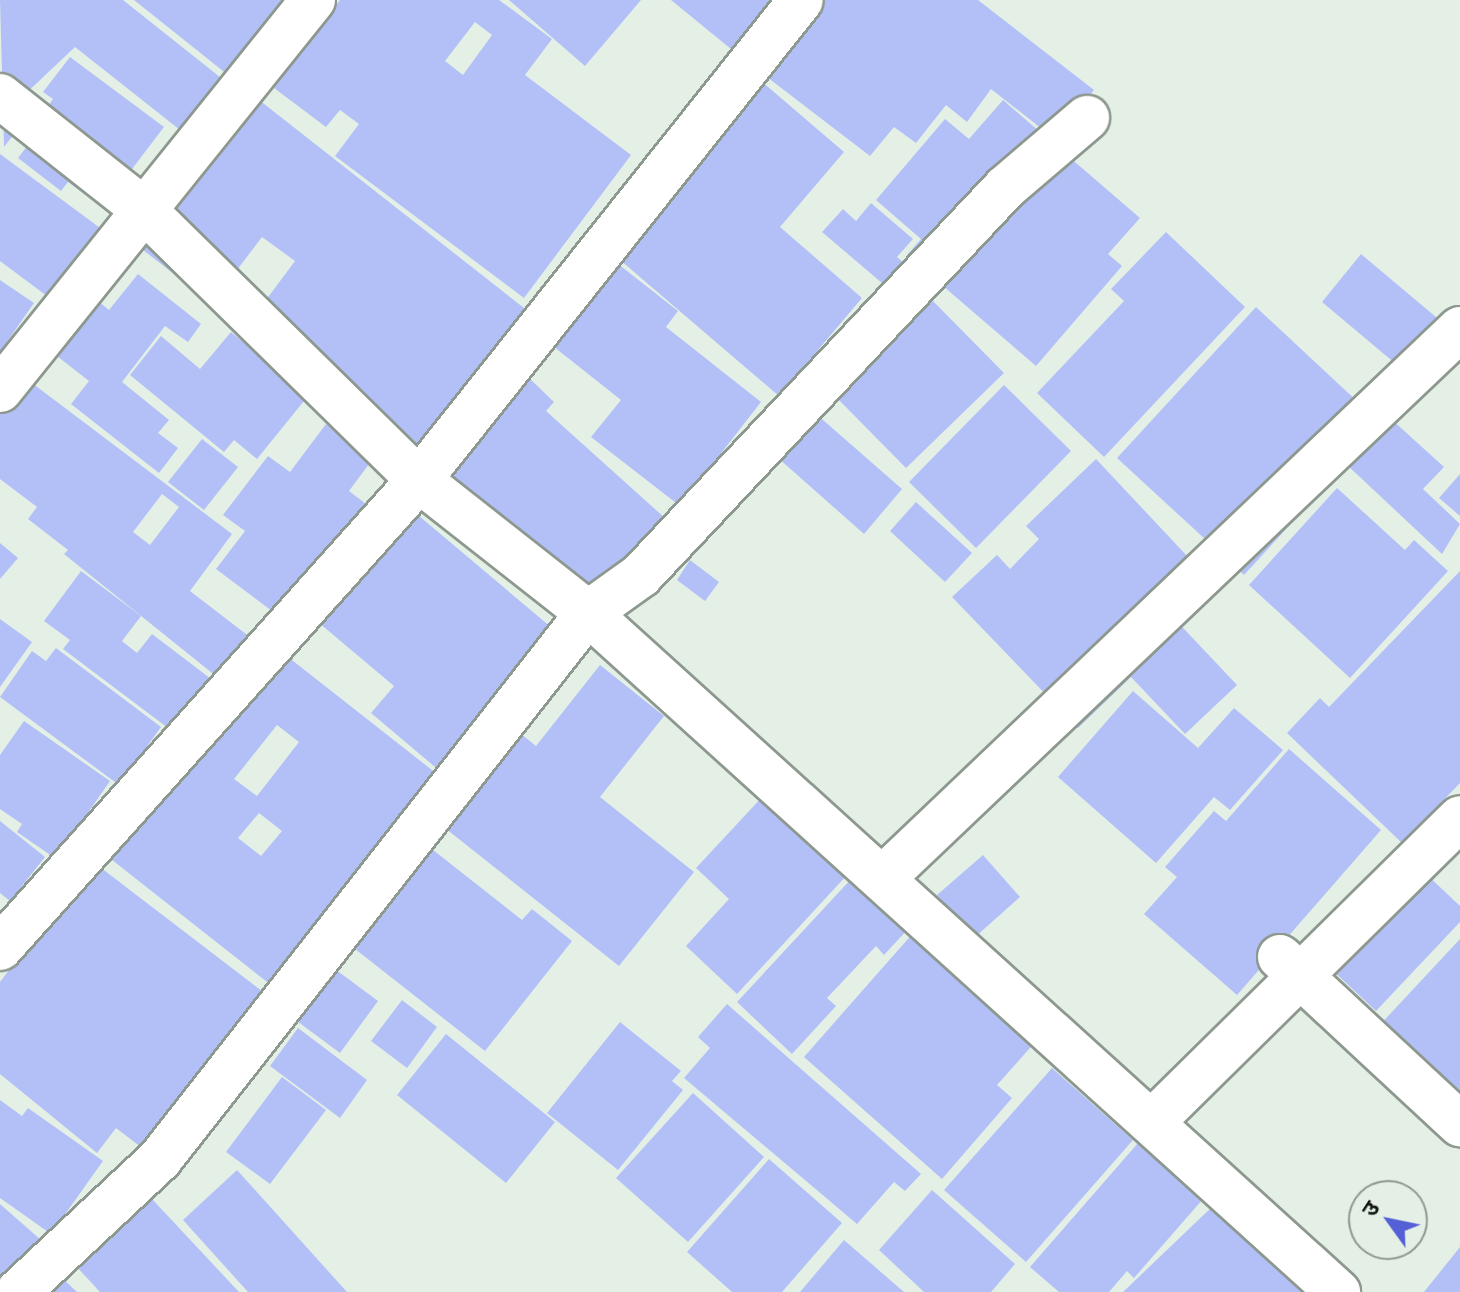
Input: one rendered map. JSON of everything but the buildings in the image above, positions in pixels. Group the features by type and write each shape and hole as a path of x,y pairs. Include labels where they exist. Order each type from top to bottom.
{"street":[{"path":"0,390 313,0"},
{"path":"0,948 419,480 801,0"},
{"path":"0,96 143,209 419,480 588,613 884,877 1338,1292"},
{"path":"18,1292 160,1159 588,613 641,575 1005,188 1087,118"},
{"path":"884,877 1460,329"},
{"path":"1153,1121 1288,965 1460,818"},
{"path":"1288,965 1460,1124"}]}
